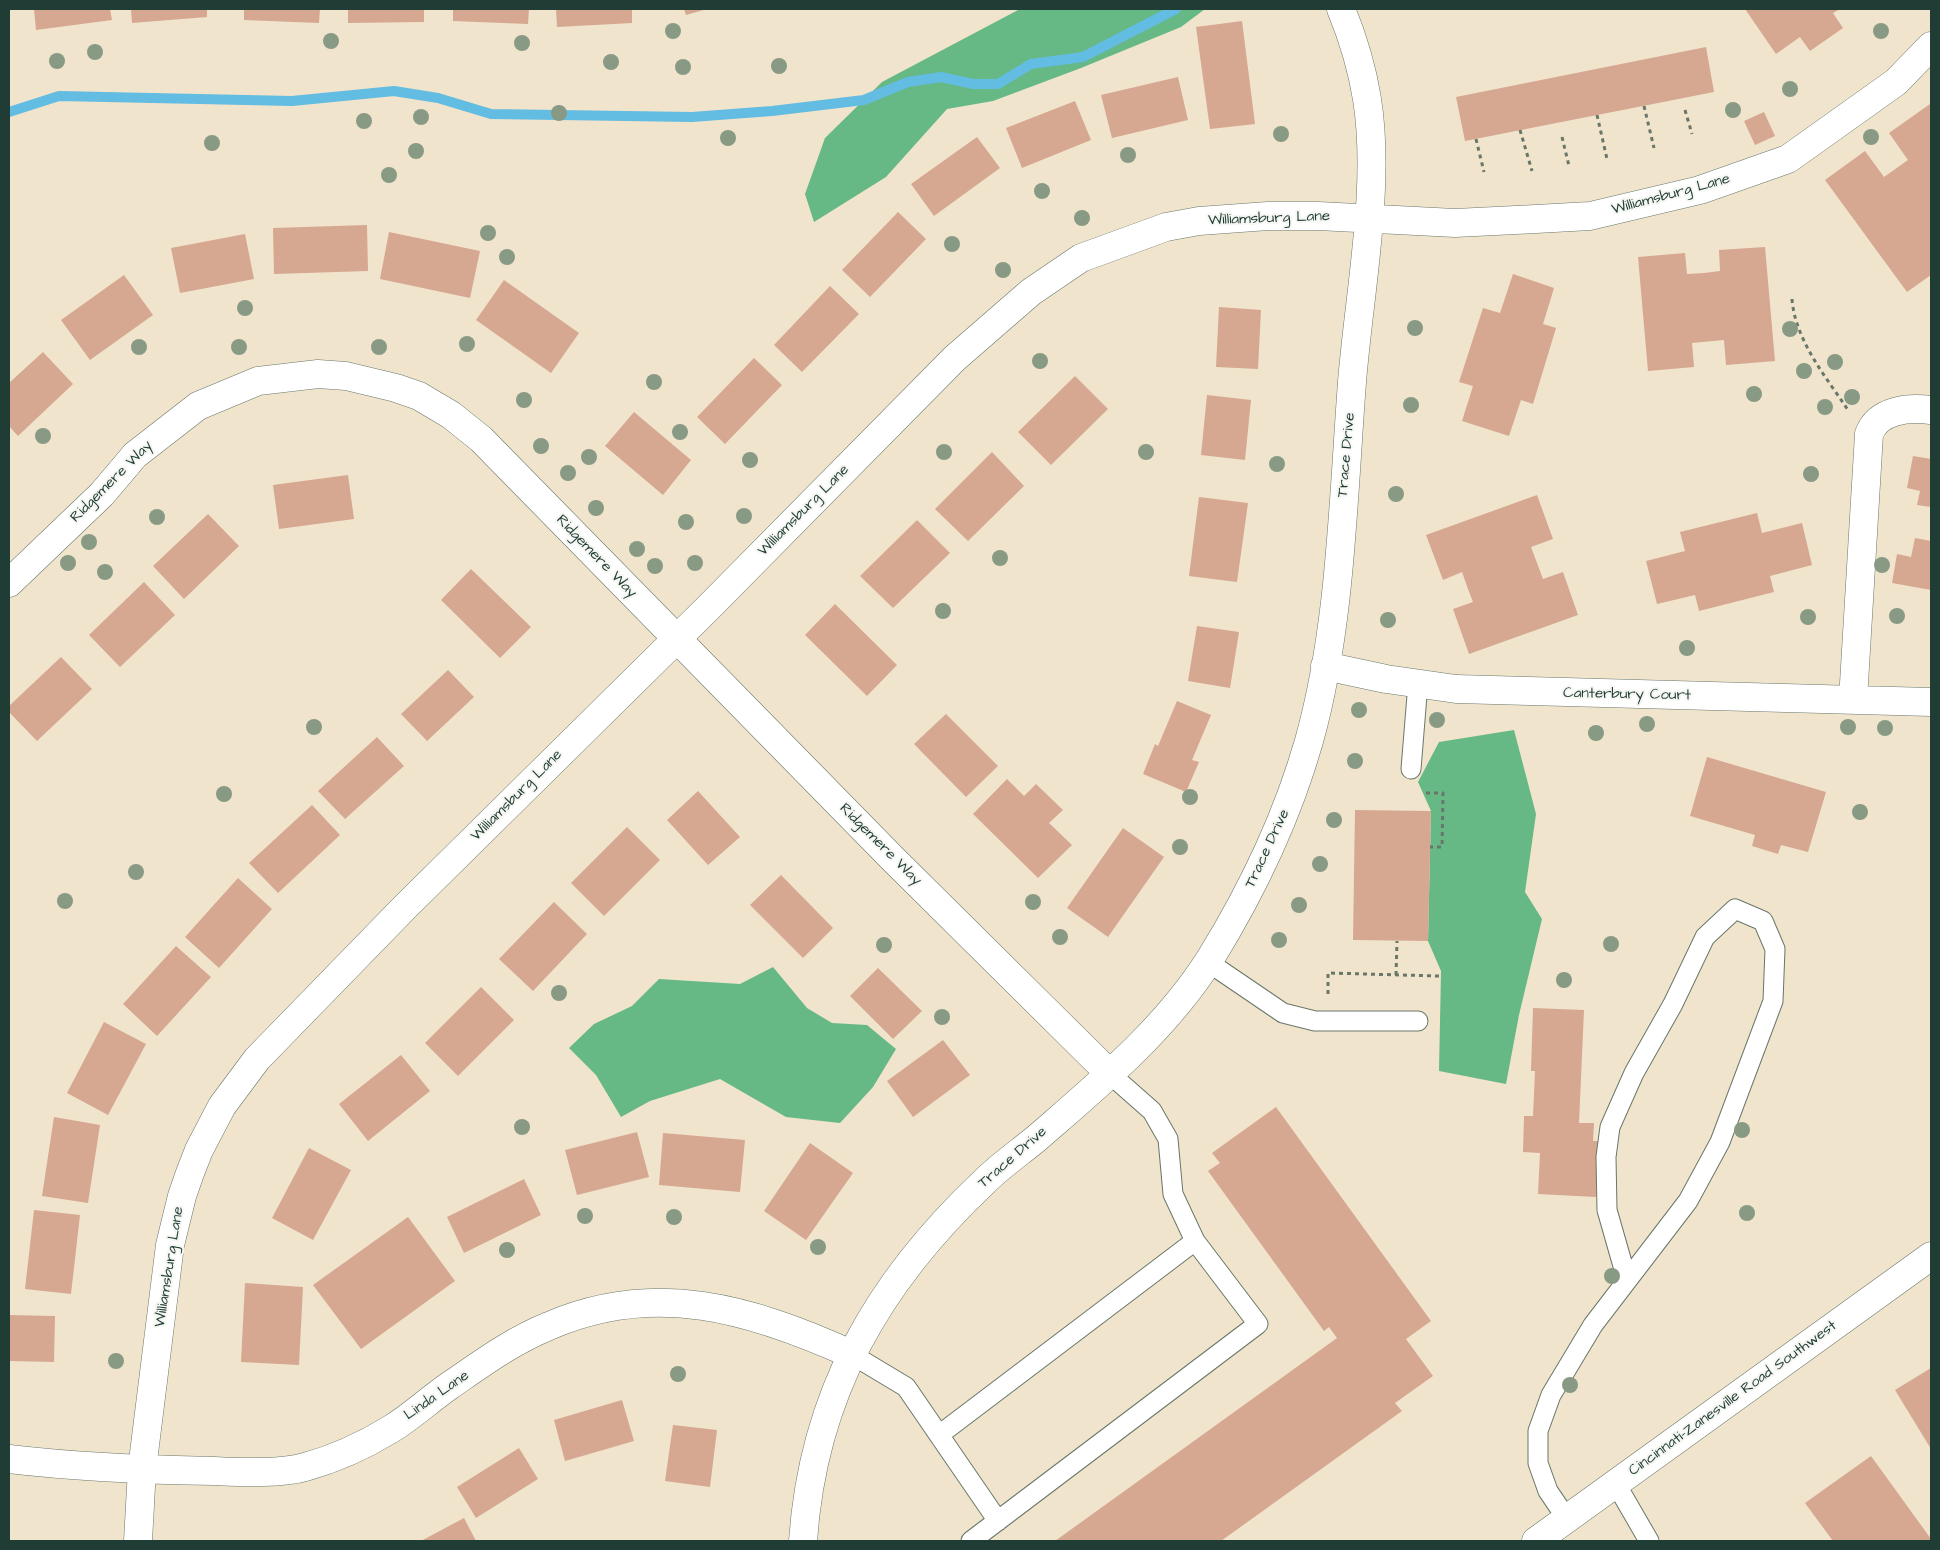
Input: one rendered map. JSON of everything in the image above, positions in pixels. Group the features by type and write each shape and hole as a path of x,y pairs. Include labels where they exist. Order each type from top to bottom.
{"street":[{"name":"Trace Drive","path":"803,1541 805,1512 811,1477 826,1415 851,1354 866,1324 904,1269 984,1182 1110,1074 1146,1039 1208,962 1259,871 1290,801 1310,737 1325,666 1337,578 1354,357 1368,219 1372,147 1368,100 1357,51 1341,9"},
{"name":"Williamsburg Lane","path":"138,1541 142,1469 171,1241 182,1196 193,1165 222,1106 257,1059 288,1029 325,988 992,324 1031,292 1081,258 1166,227 1219,218 1318,216 1455,223 1590,216 1700,190 1788,159 1896,82 1931,46"},
{"name":"Ridgemere Way","path":"9,583 86,507 102,494 135,455 198,406 258,381 318,374 346,376 396,388 419,396 451,415 482,440 675,639 1110,1074"},
{"path":"1853,700 1869,434 1880,418 1898,411 1931,410"},
{"name":"Canterbury Court","path":"1325,666 1456,689 1538,693 1931,702"},
{"name":"Cincinnati-Zanesville Road Southwest","path":"1536,1541 1931,1256"},
{"name":"Linda Lane","path":"9,1459 142,1469 251,1472 303,1468 351,1450 392,1429 506,1347 550,1325 597,1308 639,1303 701,1304 767,1319 851,1354"}],"lane":[{"path":"1412,769 1418,683"},
{"path":"1567,1519 1548,1490 1538,1463 1538,1432 1550,1395 1593,1325 1688,1201 1720,1142 1773,1001 1775,949 1763,921 1735,909 1705,937 1673,1004 1634,1073 1610,1126 1606,1157 1607,1210 1627,1280"},
{"path":"1208,962 1283,1013 1315,1021 1418,1021"},
{"path":"971,1541 1258,1324 1195,1241 1173,1194 1168,1140 1152,1111 1110,1074"},
{"path":"939,1435 1195,1241"},
{"path":"851,1354 906,1387 998,1521"},
{"path":"1616,1484 1649,1541"}],"path":[{"path":"1644,106 1654,148"},
{"path":"1685,110 1692,134"},
{"path":"1597,115 1607,159"},
{"path":"1520,130 1532,170"},
{"path":"1562,137 1569,166"},
{"path":"1476,139 1484,172"},
{"path":"1792,299 1793,312 1808,349 1854,420 1871,429"},
{"path":"1412,769 1411,792 1443,793 1442,847 1430,847"},
{"path":"1396,975 1397,941"},
{"path":"1328,1021 1328,974 1439,976"}],"green space":[{"path":"1020,9 1205,9 1181,27 1081,68 993,101 947,109 886,177 814,222 805,194 825,138 882,82"},
{"path":"1514,730 1536,814 1525,892 1542,919 1519,1015 1506,1084 1439,1071 1441,971 1428,941 1431,811 1418,782 1439,742"},
{"path":"773,967 807,1008 832,1023 867,1025 896,1049 873,1087 840,1123 786,1117 720,1079 650,1101 621,1117 596,1075 569,1048 594,1024 632,1006 659,979 740,984"}],"building":[{"path":"34,9 110,9 112,20 36,30"},
{"path":"131,9 207,9 207,17 132,23"},
{"path":"244,9 320,9 319,23 244,20"},
{"path":"348,9 424,9 424,22 348,23"},
{"path":"453,9 529,9 528,24 453,21"},
{"path":"556,9 632,9 632,23 557,27"},
{"path":"684,9 707,9 686,15"},
{"path":"1745,9 1840,9 1833,13 1843,28 1810,51 1800,37 1776,54"},
{"path":"1242,21 1255,124 1210,129 1196,27"},
{"path":"1706,47 1714,92 1465,141 1456,97"},
{"path":"1178,77 1188,120 1112,138 1101,95"},
{"path":"1075,101 1091,140 1022,168 1006,128"},
{"path":"1930,104 1931,275 1907,292 1825,180 1865,151 1884,177 1908,160 1889,133"},
{"path":"1764,112 1775,136 1755,145 1744,121"},
{"path":"977,137 1000,168 934,216 911,184"},
{"path":"898,212 926,239 870,297 842,270"},
{"path":"367,225 368,271 274,274 273,228"},
{"path":"389,232 480,251 470,298 380,279"},
{"path":"245,234 254,279 180,293 171,248"},
{"path":"1765,247 1775,361 1726,365 1724,340 1692,343 1694,367 1648,371 1638,257 1685,253 1687,274 1704,273 1720,271 1719,250"},
{"path":"1513,274 1554,288 1543,324 1556,328 1533,404 1521,400 1509,436 1462,421 1473,386 1459,382 1483,308 1500,313"},
{"path":"124,275 153,315 90,360 61,320"},
{"path":"504,280 579,333 551,373 476,320"},
{"path":"830,286 859,314 802,372 774,345"},
{"path":"1219,307 1261,310 1258,369 1216,367"},
{"path":"43,352 73,384 18,436 9,426 9,383"},
{"path":"754,358 782,385 725,444 697,417"},
{"path":"1075,376 1108,409 1051,465 1018,432"},
{"path":"1207,395 1251,400 1245,460 1201,455"},
{"path":"634,412 691,460 663,495 605,446"},
{"path":"992,452 1024,486 968,541 935,509"},
{"path":"1913,456 1931,459 1931,507 1917,505 1920,491 1907,488"},
{"path":"348,475 354,519 279,529 273,485"},
{"path":"1537,495 1553,539 1531,547 1543,579 1563,572 1578,615 1469,654 1453,609 1473,602 1462,572 1443,580 1426,535"},
{"path":"1199,497 1248,503 1237,582 1189,576"},
{"path":"1757,513 1762,533 1802,523 1812,565 1770,576 1774,592 1699,611 1695,595 1657,604 1646,561 1685,551 1680,532"},
{"path":"208,514 239,546 184,599 153,566"},
{"path":"917,520 950,553 893,608 860,576"},
{"path":"1915,538 1931,541 1931,590 1892,583 1897,554 1911,557"},
{"path":"471,569 531,627 500,658 441,600"},
{"path":"144,582 175,615 120,667 89,635"},
{"path":"835,604 897,665 867,696 805,635"},
{"path":"1197,626 1239,632 1230,688 1188,681"},
{"path":"61,657 92,689 37,741 9,712 9,706"},
{"path":"448,670 474,697 427,741 401,714"},
{"path":"1177,701 1211,715 1192,760 1199,762 1186,792 1143,774 1155,744 1158,746"},
{"path":"946,714 998,766 966,797 914,744"},
{"path":"377,737 404,766 345,819 318,791"},
{"path":"1707,757 1826,792 1808,852 1781,845 1778,854 1752,846 1755,835 1690,816"},
{"path":"1007,779 1024,796 1036,784 1063,810 1049,823 1072,845 1038,878 973,814"},
{"path":"698,791 740,837 708,865 667,820"},
{"path":"312,805 340,835 278,893 249,863"},
{"path":"1355,810 1431,811 1428,941 1353,940"},
{"path":"627,827 660,860 604,916 571,883"},
{"path":"1123,828 1164,857 1108,937 1067,908"},
{"path":"781,875 833,928 803,958 750,905"},
{"path":"238,878 272,909 219,968 185,937"},
{"path":"554,902 587,934 533,991 499,959"},
{"path":"176,946 211,977 157,1036 123,1004"},
{"path":"878,968 922,1011 893,1039 850,996"},
{"path":"481,987 514,1020 458,1076 425,1043"},
{"path":"1533,1008 1584,1010 1579,1123 1594,1123 1593,1141 1598,1141 1596,1197 1538,1194 1540,1153 1523,1152 1524,1116 1533,1116 1535,1071 1531,1071"},
{"path":"104,1022 146,1044 108,1115 67,1093"},
{"path":"943,1040 970,1075 913,1117 887,1081"},
{"path":"401,1055 430,1091 368,1141 339,1104"},
{"path":"1276,1107 1431,1321 1406,1339 1433,1376 1395,1403 1402,1411 1221,1541 1055,1541 1337,1338 1329,1327 1324,1331 1208,1171 1220,1163 1212,1153"},
{"path":"54,1117 100,1125 88,1203 42,1196"},
{"path":"637,1132 649,1177 577,1195 565,1150"},
{"path":"663,1133 745,1140 740,1192 659,1185"},
{"path":"810,1143 853,1173 806,1240 764,1211"},
{"path":"309,1148 351,1170 313,1240 272,1218"},
{"path":"524,1179 541,1215 464,1253 447,1217"},
{"path":"34,1210 80,1215 71,1294 25,1289"},
{"path":"408,1217 455,1281 361,1349 313,1285"},
{"path":"245,1283 303,1287 299,1365 241,1362"},
{"path":"9,1315 55,1316 54,1362 9,1361"},
{"path":"1931,1368 1931,1449 1895,1390"},
{"path":"622,1400 634,1441 565,1461 554,1420"},
{"path":"673,1425 717,1430 710,1487 665,1481"},
{"path":"519,1448 538,1479 476,1518 457,1487"},
{"path":"1871,1456 1931,1541 1833,1541 1805,1503"},
{"path":"464,1518 476,1541 421,1541"}],"waterway":[{"path":"9,112 59,96 292,101 394,91 438,98 491,114 692,117 772,111 864,100 908,82 941,77 973,84 998,84 1031,64 1083,57 1176,9"}]}
